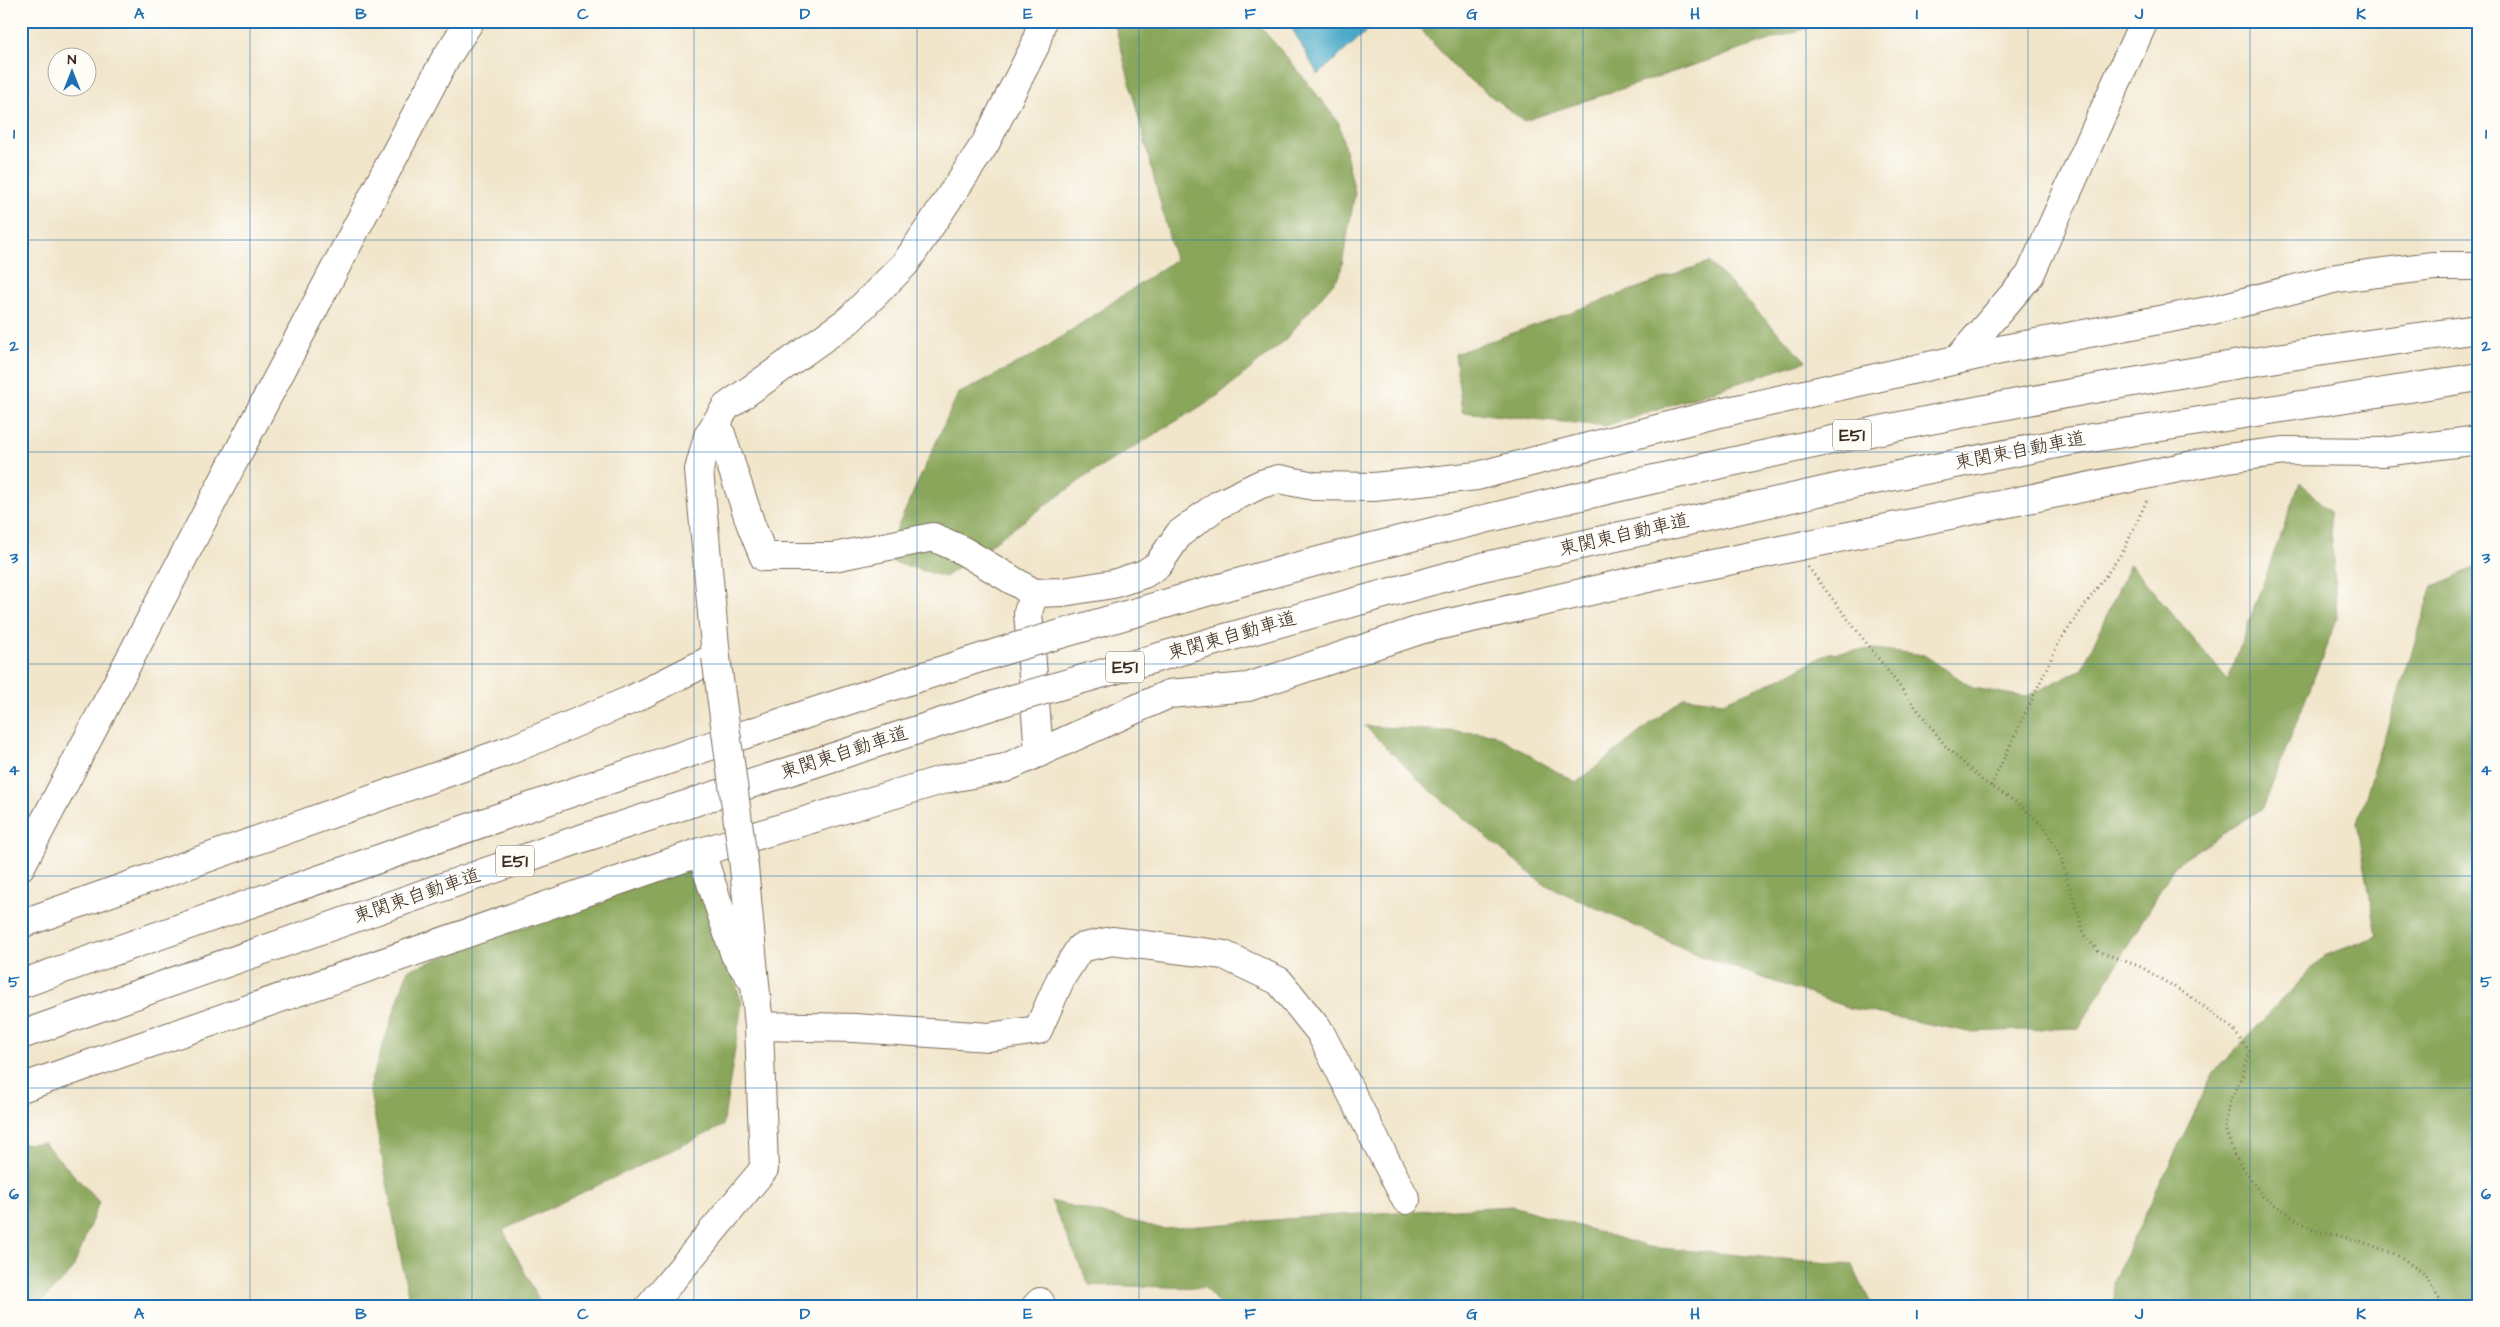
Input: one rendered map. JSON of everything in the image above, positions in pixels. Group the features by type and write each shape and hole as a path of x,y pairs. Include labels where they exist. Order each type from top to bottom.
{"main road":[{"path":"21,866 444,61 470,21"},
{"path":"650,1306 764,1170 759,1026 744,867 716,656 699,470 708,436 726,407 849,320 905,264 985,144 1035,46 1042,21"},
{"path":"1957,360 2030,275 2144,21"},
{"path":"717,422 751,526 764,557 834,558 934,537 960,549 1034,593 1063,592 1113,584 1144,574 1158,565 1179,534 1218,505 1260,484 1279,480 1314,486 1374,487 1477,476 1707,416 1957,360 2213,310 2337,278 2433,266 2479,266"},
{"name":"E51","path":"21,984 782,721 1012,648 1234,584 1474,520 1842,437 2058,394 2479,329"},
{"name":"東関東自動車道","path":"21,1035 577,840 1013,699 1482,567 1854,484 2066,442 2479,377"},
{"path":"21,1088 701,852 945,779 1005,768 1169,694 1248,687 1423,630 1798,546 2227,458 2276,452 2383,452 2479,440"},
{"path":"1034,593 1028,612 1039,754"},
{"path":"21,924 508,751 633,699 716,656"},
{"path":"701,852 735,955 754,984"},
{"path":"759,1026 855,1028 989,1037 1038,1030 1061,978 1080,948 1112,941 1224,955 1280,981 1320,1032 1406,1200"}],"path":[{"path":"1991,786 2059,642 2124,550 2158,473"},
{"path":"1798,546 1812,575 1947,748 1991,786 2019,804 2045,828 2060,856 2085,936 2098,951 2141,967 2192,997 2231,1027 2250,1052 2243,1074 2229,1103 2225,1128 2234,1155 2263,1197 2313,1230 2360,1242 2395,1254 2425,1274 2444,1306"}],"green space":[{"path":"1114,21 1255,21 1292,63 1339,123 1355,193 1340,275 1283,342 1216,397 1091,473 945,577 883,559 958,394 1036,354 1175,260"},
{"path":"1413,21 1828,21 1524,121 1459,72"},
{"path":"1709,262 1806,361 1605,426 1462,412 1455,354"},
{"path":"2300,482 2330,512 2337,619 2263,808 2175,865 2079,1028 1969,1032 1850,1008 1698,955 1542,883 1423,784 1365,726 1494,734 1576,783 1684,697 1723,702 1775,681 1829,653 1875,649 1924,655 1973,688 2025,697 2082,669 2130,564 2228,680"},
{"path":"2479,566 2479,1306 2115,1306 2113,1281 2214,1072 2324,956 2377,936 2357,823 2433,586"},
{"path":"695,864 742,1003 723,1126 503,1230 542,1306 410,1306 369,1087 408,970"},
{"path":"44,1143 99,1202 72,1271 37,1306 21,1306 21,1144"},
{"path":"1051,1201 1163,1229 1322,1216 1513,1206 1648,1247 1852,1265 1872,1306 1221,1306 1205,1288 1089,1285"}],"water":[{"path":"1288,21 1369,21 1368,30 1318,75"}]}
